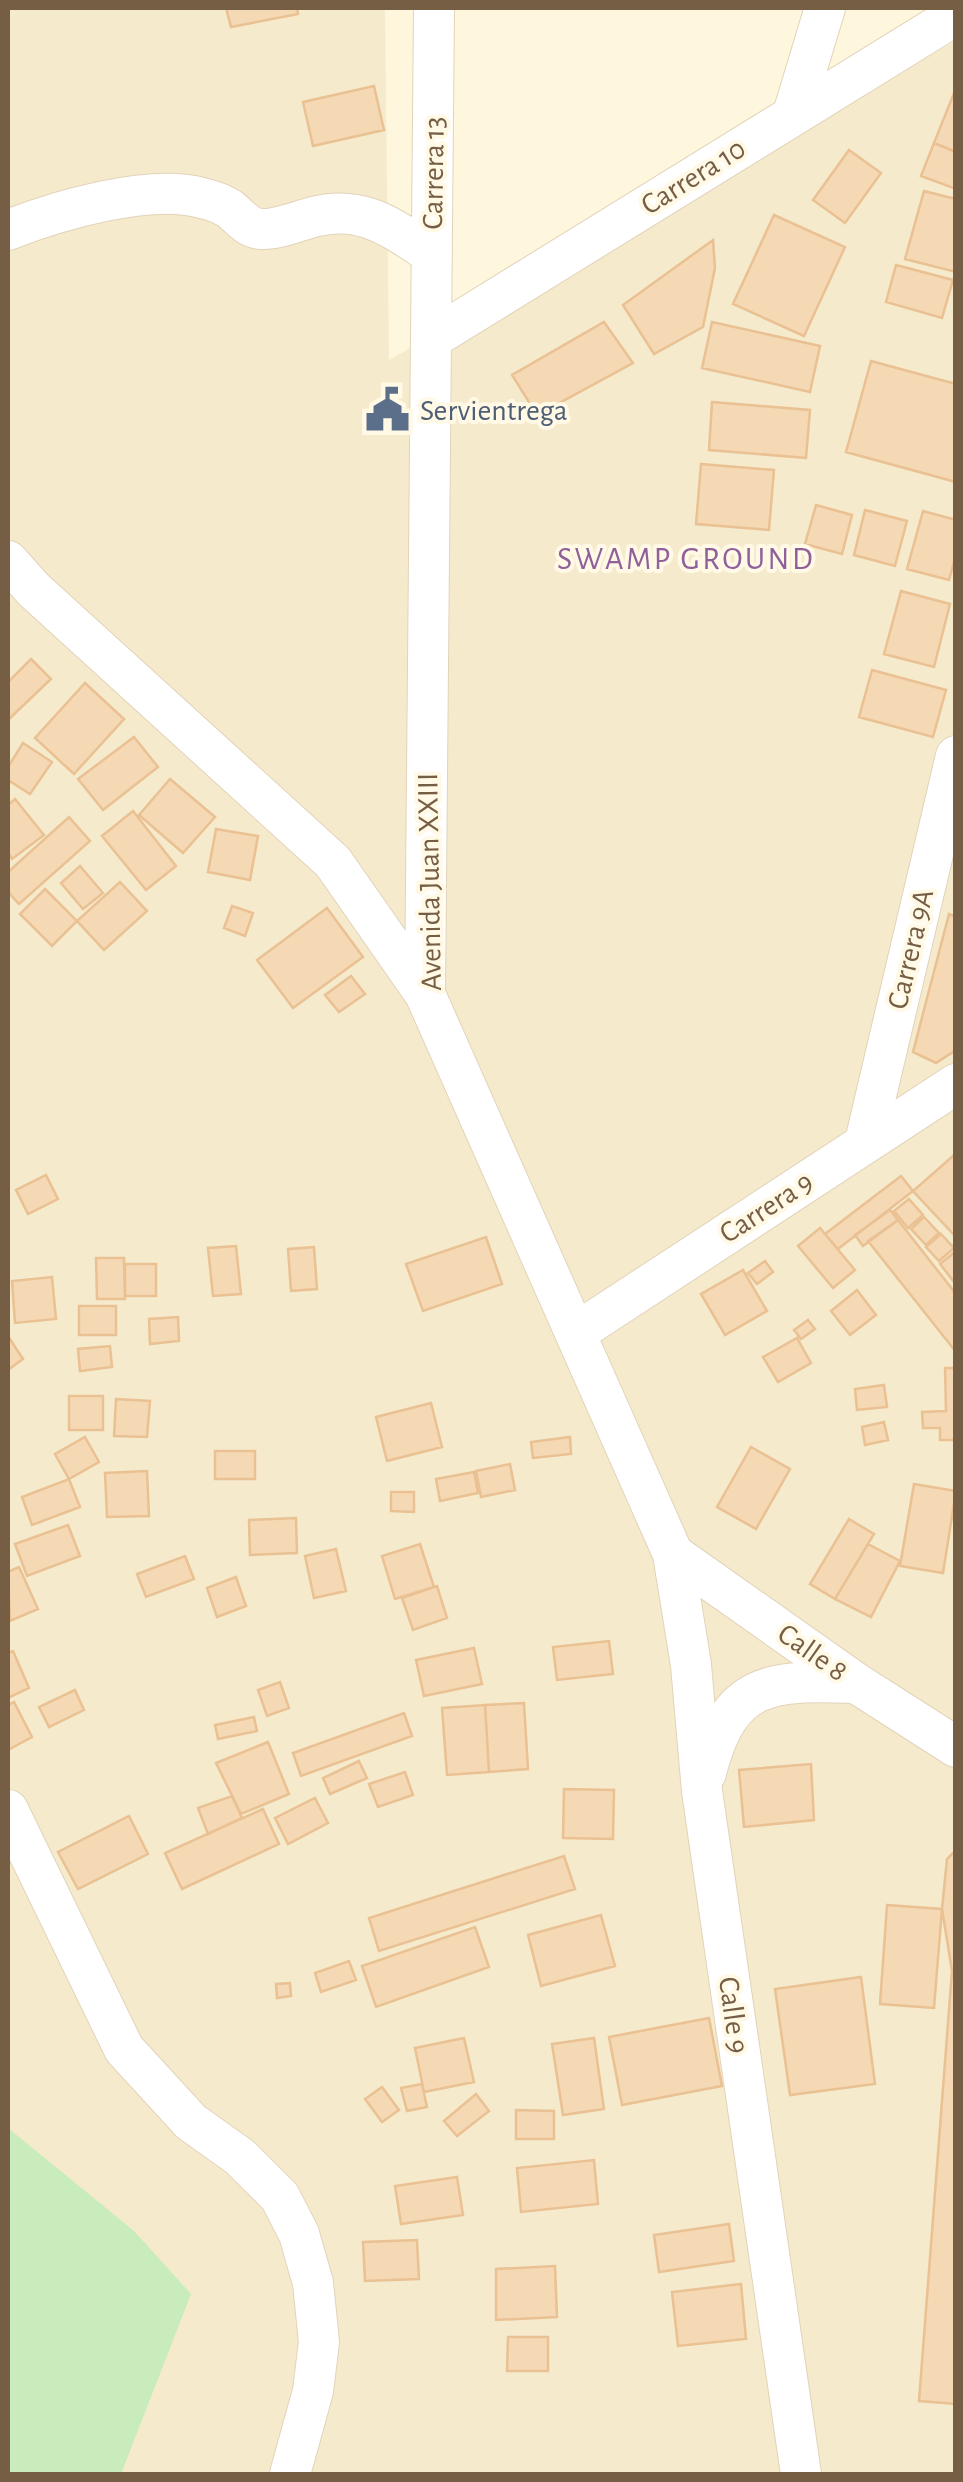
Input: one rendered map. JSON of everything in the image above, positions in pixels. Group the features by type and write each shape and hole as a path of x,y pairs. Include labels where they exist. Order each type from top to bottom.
{"street":[{"name":"Carrera 13","path":"432,339 434,8"},
{"path":"793,114 826,8"},
{"name":"Carrera 10","path":"432,339 956,15"},
{"path":"8,230 58,211 120,200 198,196 226,206 250,227 265,230 328,213 346,211 363,215 391,227 432,254"},
{"name":"Avenida Juan XXIII","path":"432,339 425,994 674,1554"},
{"path":"16,586 334,862 425,994"},
{"name":"Carrera 9A","path":"865,1142 956,756"},
{"name":"Carrera 9","path":"577,1332 865,1142 949,1100"},
{"name":"Calle 8","path":"674,1554 856,1683 956,1747"},
{"name":"Calle 9","path":"674,1554 690,1664 702,1792 800,2474"},
{"path":"702,1792 712,1748 725,1719 748,1695 792,1684 856,1683"},
{"path":"8,1810 124,2049 191,2122 240,2158 280,2196 299,2234 313,2283 319,2342 313,2391 290,2474"}],"shaded area":[{"path":"8,8 385,8 389,360 955,41 955,2474 8,2474"}],"green space":[{"path":"8,2128 134,2231 191,2294 121,2474 8,2474"}],"building":[{"path":"226,8 297,8 298,14 231,27"},
{"path":"374,86 384,130 313,146 303,102"},
{"path":"956,88 956,152 934,143"},
{"path":"934,143 956,152 956,189 921,176"},
{"path":"849,150 881,173 845,223 813,200"},
{"path":"924,191 956,199 956,272 905,259"},
{"path":"774,215 845,247 804,336 733,304"},
{"path":"713,240 715,268 703,327 654,354 623,305"},
{"path":"896,265 953,280 942,318 886,302"},
{"path":"604,322 633,363 537,415 512,375"},
{"path":"712,322 820,346 810,392 702,368"},
{"path":"871,361 956,384 956,482 846,452"},
{"path":"712,402 810,410 806,458 709,450"},
{"path":"701,464 774,470 769,530 696,524"},
{"path":"816,505 852,515 842,554 805,544"},
{"path":"865,510 907,521 895,566 854,555"},
{"path":"923,511 956,520 956,555 949,580 907,569"},
{"path":"901,591 950,604 934,667 884,654"},
{"path":"31,659 51,679 8,720 8,682"},
{"path":"872,670 946,690 933,737 859,717"},
{"path":"85,683 124,719 74,774 35,738"},
{"path":"134,737 158,767 103,810 78,779"},
{"path":"23,743 52,762 30,794 8,780 8,767"},
{"path":"170,779 215,817 183,853 139,815"},
{"path":"15,799 44,835 12,859 8,852 8,805"},
{"path":"133,811 176,866 146,890 102,836"},
{"path":"69,817 90,841 19,904 8,892 8,872"},
{"path":"216,829 258,836 250,880 208,872"},
{"path":"80,866 103,893 83,909 61,883"},
{"path":"120,882 147,911 104,950 77,921"},
{"path":"45,889 77,921 52,946 20,914"},
{"path":"232,906 253,913 245,936 224,928"},
{"path":"327,908 363,957 293,1008 257,960"},
{"path":"949,914 956,917 956,1050 936,1063 913,1052"},
{"path":"351,976 365,994 339,1012 325,995"},
{"path":"953,1156 956,1159 956,1237 913,1191"},
{"path":"46,1175 58,1199 28,1214 16,1190"},
{"path":"901,1176 913,1191 838,1249 825,1234"},
{"path":"909,1199 923,1215 908,1228 894,1211"},
{"path":"890,1210 898,1220 863,1246 855,1235"},
{"path":"924,1217 939,1233 926,1245 911,1229"},
{"path":"898,1220 956,1294 956,1352 868,1241"},
{"path":"820,1228 855,1270 833,1288 798,1246"},
{"path":"941,1234 954,1248 939,1261 926,1247"},
{"path":"486,1237 502,1284 423,1311 406,1264"},
{"path":"236,1246 241,1294 213,1296 208,1248"},
{"path":"314,1247 317,1289 291,1291 288,1249"},
{"path":"956,1251 956,1280 954,1282 940,1264"},
{"path":"96,1258 124,1258 125,1299 97,1299"},
{"path":"765,1261 773,1272 757,1284 748,1273"},
{"path":"125,1264 156,1264 156,1296 125,1296"},
{"path":"743,1270 767,1311 725,1335 701,1294"},
{"path":"52,1277 56,1319 15,1323 12,1281"},
{"path":"857,1290 876,1315 850,1335 831,1311"},
{"path":"79,1306 116,1306 116,1335 79,1335"},
{"path":"178,1317 179,1341 150,1344 149,1319"},
{"path":"808,1320 815,1329 801,1339 794,1330"},
{"path":"8,1336 23,1359 8,1370"},
{"path":"797,1338 811,1363 778,1382 763,1357"},
{"path":"110,1346 112,1367 80,1371 78,1349"},
{"path":"945,1368 956,1368 956,1440 940,1440 940,1428 923,1428 922,1412 946,1411"},
{"path":"884,1385 887,1407 857,1410 855,1389"},
{"path":"69,1396 103,1396 103,1430 69,1430"},
{"path":"116,1399 150,1401 147,1437 114,1436"},
{"path":"431,1403 442,1447 387,1461 376,1417"},
{"path":"884,1422 888,1440 865,1445 862,1427"},
{"path":"85,1437 99,1462 69,1479 55,1454"},
{"path":"570,1437 571,1454 533,1458 531,1442"},
{"path":"751,1447 790,1469 756,1529 717,1507"},
{"path":"215,1451 255,1451 255,1479 215,1479"},
{"path":"510,1464 515,1490 481,1497 476,1471"},
{"path":"147,1471 149,1516 107,1517 105,1473"},
{"path":"474,1472 478,1493 440,1501 436,1479"},
{"path":"69,1479 80,1507 32,1525 22,1497"},
{"path":"914,1484 956,1491 943,1573 900,1566"},
{"path":"391,1492 414,1492 414,1512 391,1511"},
{"path":"296,1518 297,1553 250,1555 249,1520"},
{"path":"849,1519 874,1534 835,1599 810,1584"},
{"path":"68,1525 80,1556 27,1576 15,1544"},
{"path":"420,1544 434,1587 395,1599 382,1556"},
{"path":"868,1544 900,1561 871,1617 835,1599"},
{"path":"336,1549 346,1591 314,1598 305,1556"},
{"path":"185,1556 194,1579 146,1597 137,1574"},
{"path":"19,1567 38,1609 10,1621 8,1572"},
{"path":"236,1577 246,1606 217,1617 207,1588"},
{"path":"437,1586 447,1618 413,1630 402,1598"},
{"path":"609,1641 613,1674 557,1680 553,1647"},
{"path":"474,1648 482,1684 424,1696 416,1660"},
{"path":"13,1651 29,1688 8,1698 8,1653"},
{"path":"280,1682 289,1708 267,1716 258,1690"},
{"path":"75,1690 84,1710 49,1727 39,1707"},
{"path":"14,1702 32,1737 8,1750 8,1705"},
{"path":"524,1703 528,1769 489,1772 485,1705"},
{"path":"485,1705 489,1772 447,1775 442,1708"},
{"path":"404,1713 412,1736 301,1776 293,1753"},
{"path":"254,1717 257,1731 218,1739 215,1725"},
{"path":"268,1742 289,1794 241,1814 216,1763"},
{"path":"359,1761 367,1778 330,1794 323,1778"},
{"path":"811,1764 814,1820 744,1827 739,1770"},
{"path":"405,1772 413,1795 378,1807 369,1784"},
{"path":"564,1789 614,1790 613,1839 563,1838"},
{"path":"232,1796 242,1818 208,1834 198,1808"},
{"path":"315,1798 328,1823 288,1844 275,1818"},
{"path":"263,1809 279,1844 182,1889 165,1853"},
{"path":"129,1816 148,1854 78,1889 58,1852"},
{"path":"956,1850 956,1971 952,1971 942,1909 947,1859"},
{"path":"564,1856 575,1889 379,1951 369,1918"},
{"path":"887,1905 942,1909 934,2008 880,2004"},
{"path":"601,1915 615,1966 541,1986 528,1935"},
{"path":"475,1927 489,1967 376,2007 362,1966"},
{"path":"349,1961 356,1980 321,1992 315,1973"},
{"path":"952,1971 956,1971 956,2404 919,2401"},
{"path":"861,1977 875,2084 790,2095 775,1989"},
{"path":"290,1983 291,1996 277,1998 276,1984"},
{"path":"709,2018 722,2086 622,2105 609,2037"},
{"path":"464,2038 474,2082 424,2092 415,2048"},
{"path":"594,2038 604,2109 563,2115 552,2044"},
{"path":"422,2084 427,2107 407,2111 401,2088"},
{"path":"382,2087 399,2110 382,2122 365,2099"},
{"path":"476,2094 489,2111 457,2136 444,2121"},
{"path":"516,2110 554,2111 554,2139 516,2139"},
{"path":"594,2160 598,2204 521,2212 517,2168"},
{"path":"457,2177 463,2215 401,2224 395,2186"},
{"path":"729,2224 734,2261 659,2272 654,2235"},
{"path":"417,2240 419,2279 365,2281 363,2242"},
{"path":"555,2266 557,2317 496,2320 496,2269"},
{"path":"741,2284 746,2339 678,2346 672,2292"},
{"path":"508,2337 548,2337 548,2371 507,2371"}],"place":[{"name":"Servientrega","path":"387,410"}],"district":[{"name":"SWAMP GROUND","path":"686,558"}]}
